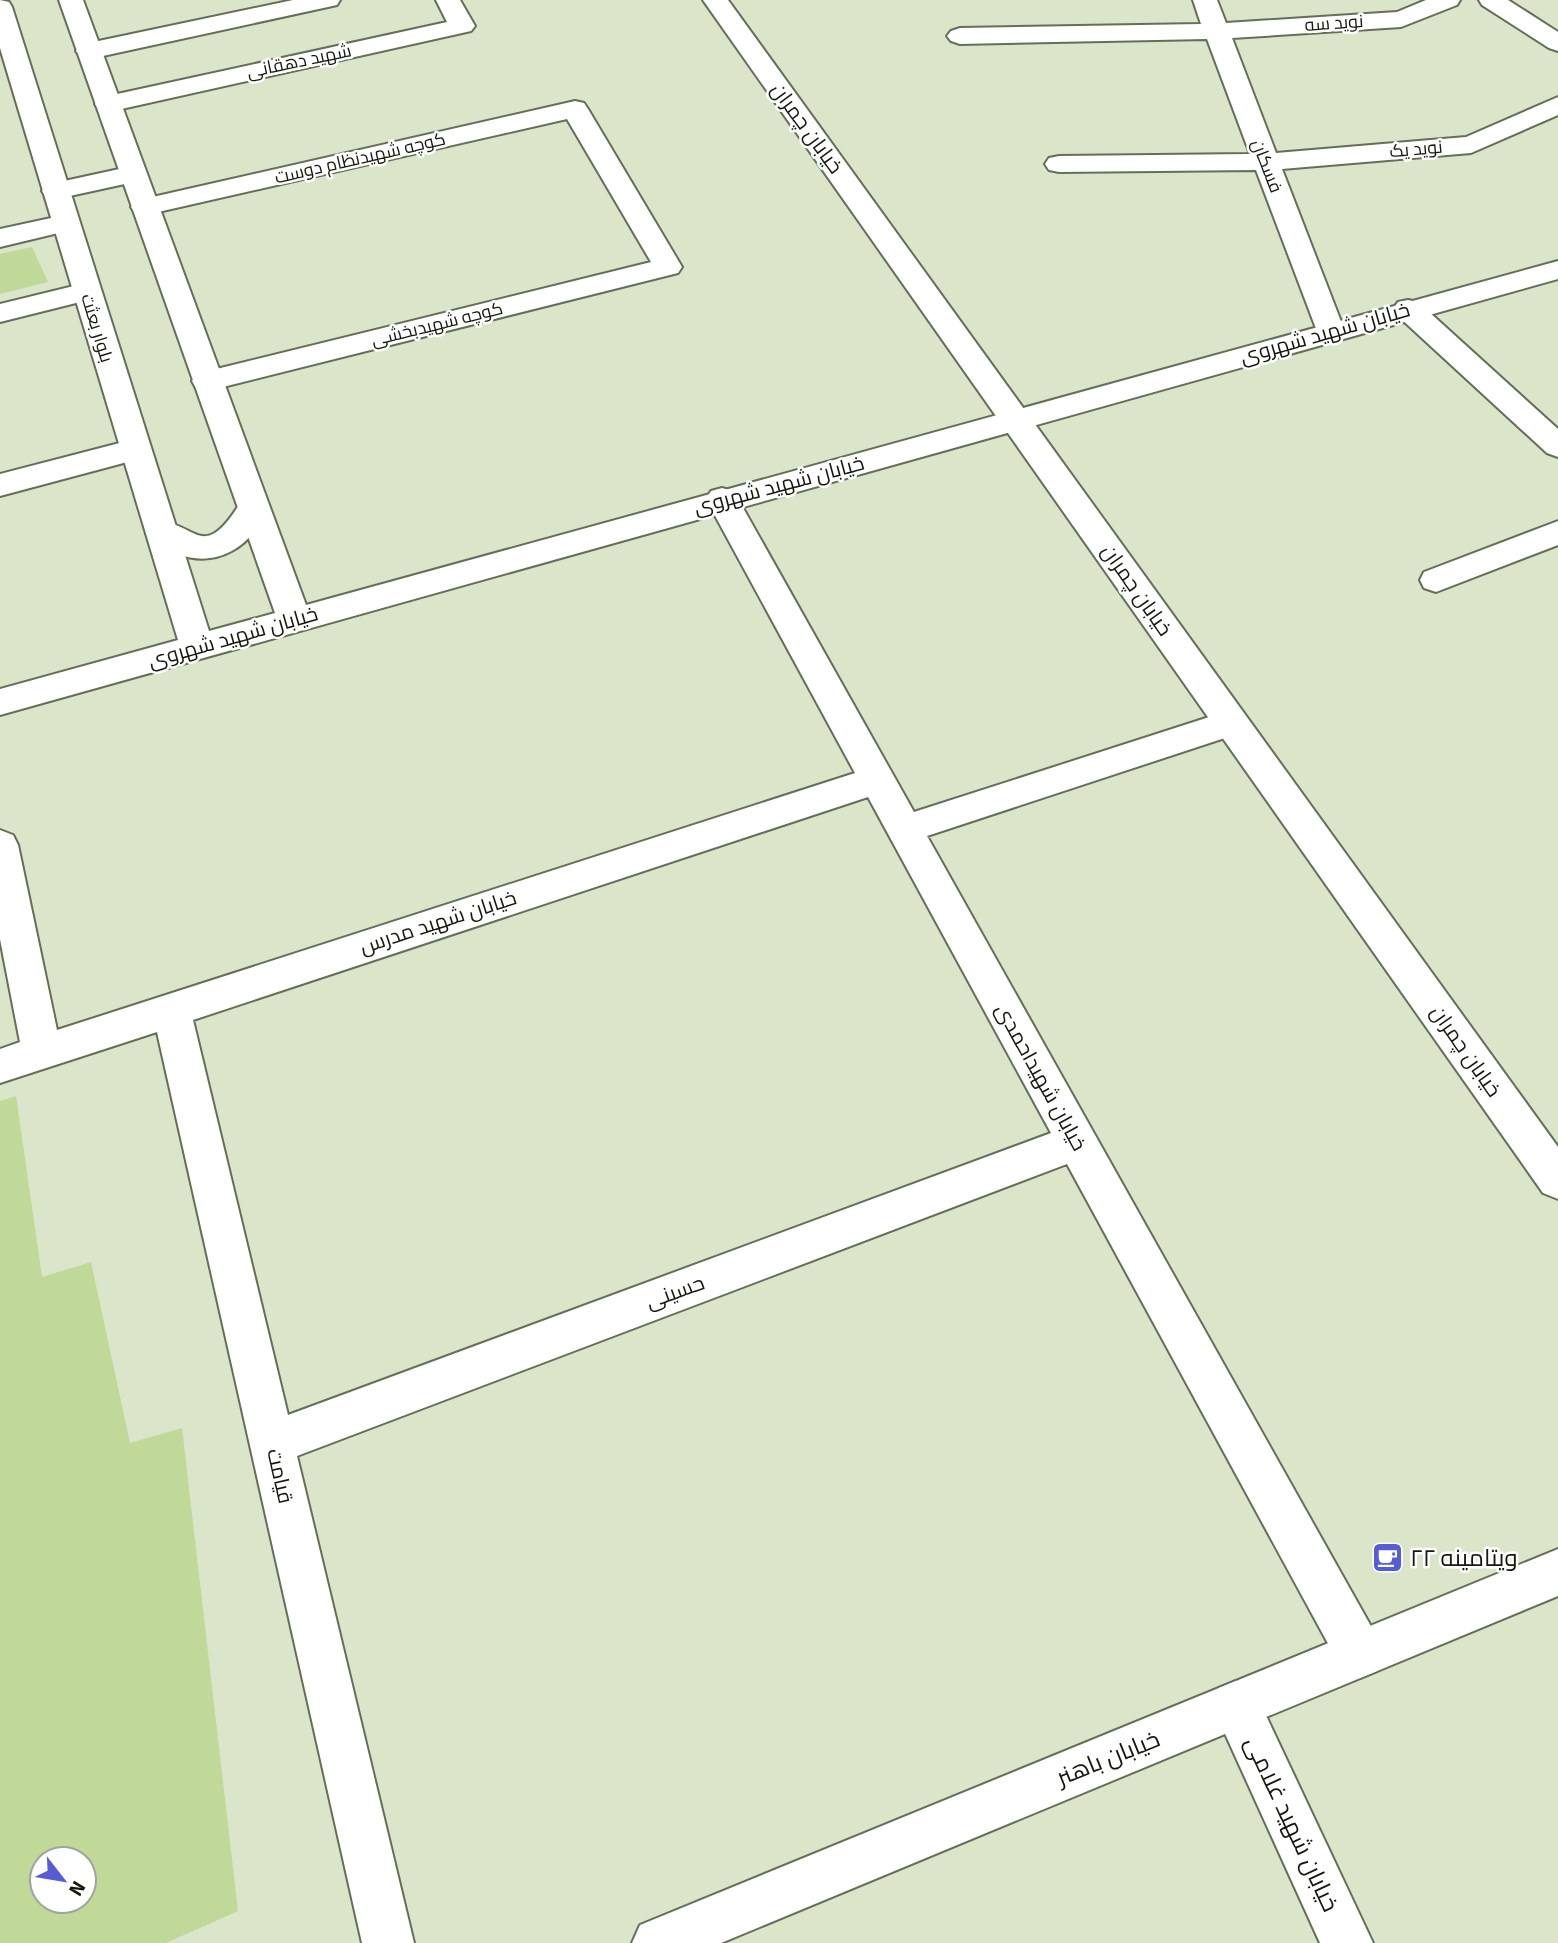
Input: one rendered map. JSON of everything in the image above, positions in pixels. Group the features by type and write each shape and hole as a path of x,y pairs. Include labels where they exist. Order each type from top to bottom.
{"street":[{"path":"71,0 295,619"},
{"path":"89,51 328,0"},
{"name":"شهید دهقانی","path":"108,104 462,26 447,0"},
{"name":"خیابان چمران","path":"715,0 1558,1180"},
{"name":"فسکان","path":"1205,0 1330,331"},
{"name":"نوید سه","path":"960,36 1216,31 1402,19 1448,0"},
{"path":"1491,0 1558,43"},
{"name":"بلوار بعثت","path":"0,7 6,51 56,191 197,648"},
{"name":"نوید یک","path":"1059,164 1266,162 1471,145 1558,105"},
{"name":"کوچه شهیدنظام دوست","path":"145,207 575,109 668,267"},
{"path":"56,191 133,174"},
{"path":"0,238 65,223"},
{"name":"کوچه شهیدبخشی","path":"207,381 668,267"},
{"name":"خیابان شهید شهروی","path":"0,702 722,499 1558,270"},
{"path":"0,313 86,292"},
{"path":"1408,309 1558,446"},
{"path":"0,485 135,450"},
{"name":"خیابان شهیداحمدی","path":"722,499 1360,1654"},
{"path":"162,533 189,547 216,545 239,535 248,523 253,508"},
{"path":"1436,580 1558,532"},
{"path":"903,830 1231,723"},
{"name":"خیابان شهید مدرس","path":"0,1066 876,780"},
{"path":"0,845 42,1052"},
{"name":"قیامت","path":"171,1009 388,1943"},
{"name":"حسینی","path":"272,1443 1077,1142"},
{"name":"خیابان باهنر","path":"658,1943 1558,1572"},
{"name":"خیابان شهید غلامی","path":"1236,1705 1347,1943"}],"green space":[{"path":"32,247 48,282 0,294 0,254"},
{"path":"16,1096 42,1277 91,1262 130,1443 182,1428 238,1911 166,1943 0,1943 0,1101"}],"place":[{"name":"ویتامینه ۲۲","path":"1387,1558"}]}
